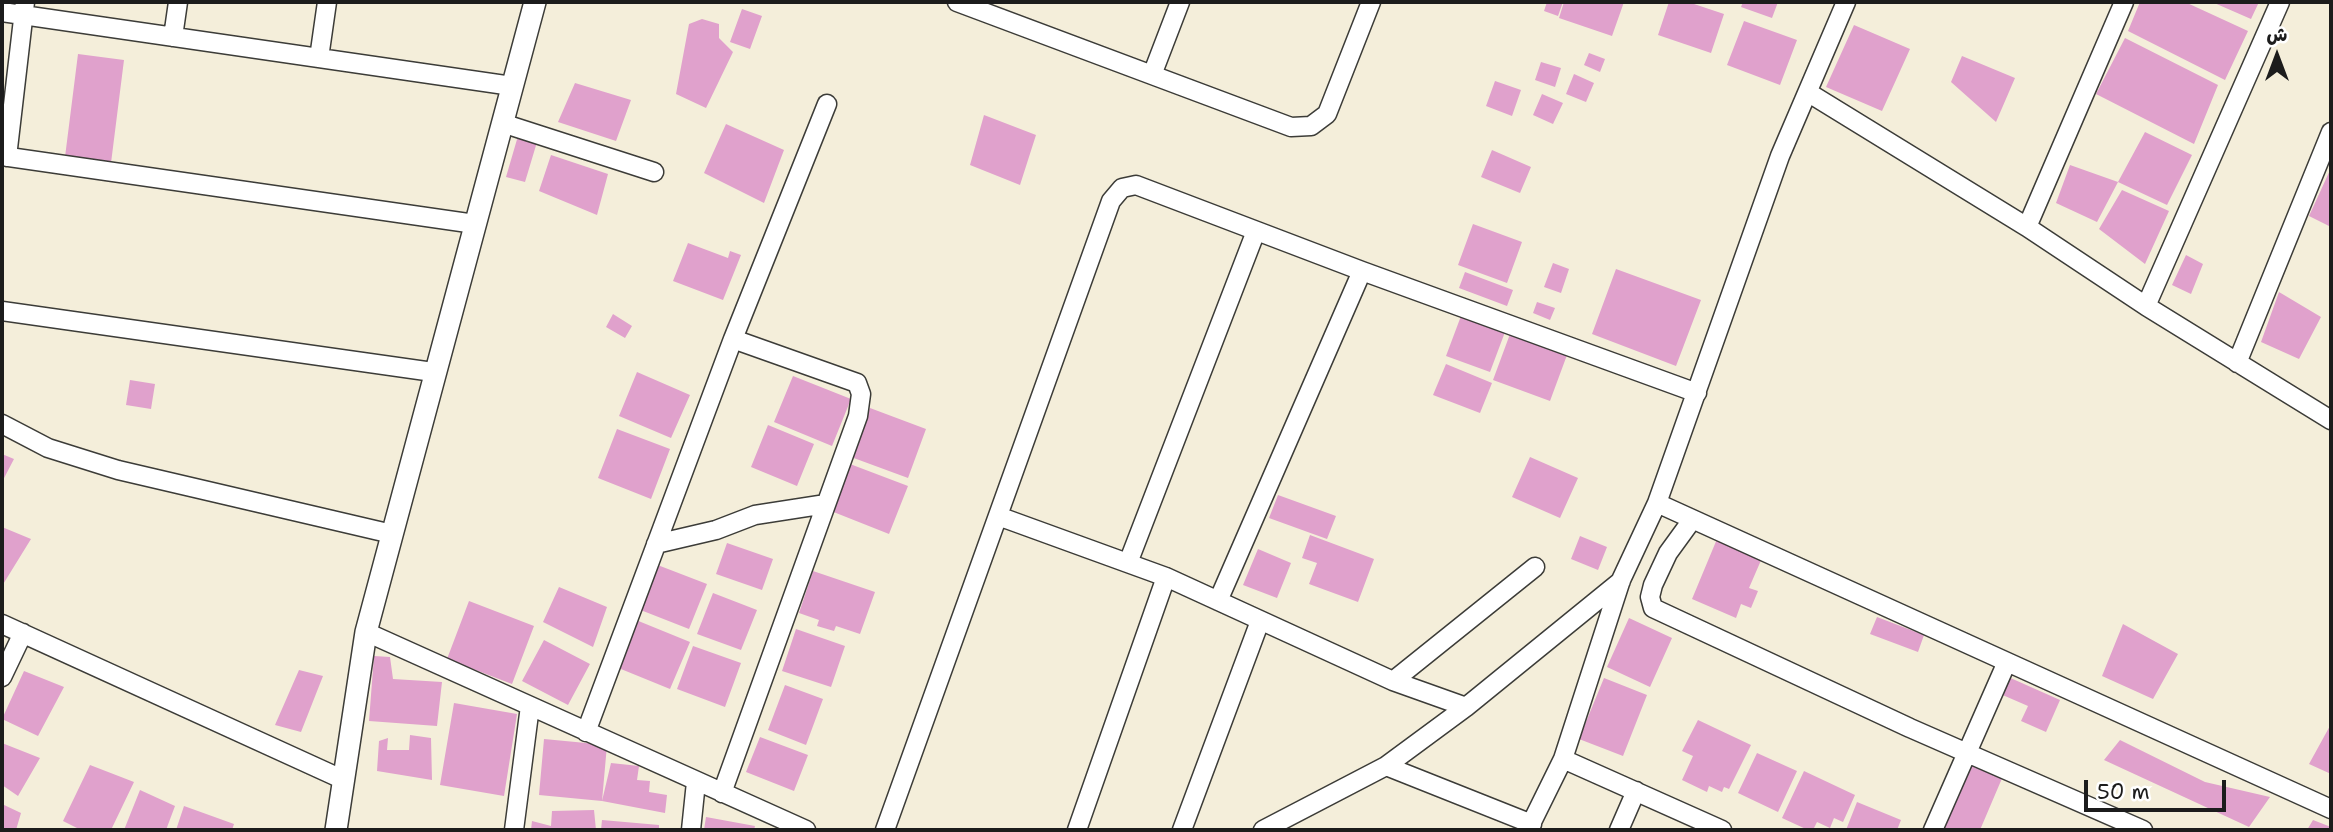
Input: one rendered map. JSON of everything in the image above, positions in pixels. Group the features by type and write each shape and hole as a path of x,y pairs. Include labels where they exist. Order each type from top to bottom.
{"street":[{"path":"173,37 178,2"},
{"path":"319,58 327,2"},
{"path":"336,830 366,632 433,372 535,2"},
{"path":"957,2 991,8 1152,75 1292,127 1311,126 1327,114 1371,2"},
{"path":"1152,75 1180,2"},
{"path":"1387,766 1530,827 1563,759 1622,580 1657,503 1780,156 1846,2"},
{"path":"2027,227 2124,2"},
{"path":"2146,306 2280,2"},
{"path":"24,8 5,156 475,224"},
{"path":"2,12 24,8 173,37 512,86"},
{"path":"1809,93 2027,227 2146,306 2331,420"},
{"path":"586,732 733,340 827,104"},
{"path":"502,123 654,172"},
{"path":"2237,363 2331,132"},
{"path":"885,830 1111,201 1122,188 1136,185 1697,393"},
{"path":"1128,563 1256,231"},
{"path":"1218,601 1362,271"},
{"path":"2,311 433,372"},
{"path":"722,793 858,416 861,394 857,383 733,340"},
{"path":"2,424 48,448 118,470 392,534"},
{"path":"1657,503 2006,664 2331,809"},
{"path":"656,544 716,530 755,515 826,504"},
{"path":"998,516 1166,577 1393,681 1466,707"},
{"path":"1692,520 1668,553 1653,585 1650,597 1653,608 2143,830"},
{"path":"1393,681 1535,567"},
{"path":"1077,830 1166,577"},
{"path":"1264,830 1387,766 1466,707 1622,580"},
{"path":"1182,830 1260,621"},
{"path":"2,624 344,780"},
{"path":"366,632 806,830"},
{"path":"2,677 23,634"},
{"path":"1933,830 2006,664"},
{"path":"514,830 530,706"},
{"path":"1563,759 1722,830"},
{"path":"691,830 696,782"},
{"path":"1619,830 1636,791"}],"building":[{"path":"1547,2 1563,2 1558,16 1544,11"},
{"path":"1564,2 1624,2 1612,36 1559,18"},
{"path":"1669,2 1688,2 1724,14 1711,53 1658,35"},
{"path":"1743,2 1778,2 1772,18 1741,7"},
{"path":"2140,2 2185,2 2248,31 2225,80 2128,31"},
{"path":"2212,2 2259,2 2251,19"},
{"path":"742,9 762,16 750,49 730,42"},
{"path":"702,19 719,24 719,38 733,52 706,108 676,94 689,24"},
{"path":"1744,21 1797,40 1780,85 1727,65"},
{"path":"1854,25 1910,49 1882,111 1826,87"},
{"path":"2125,38 2218,85 2194,144 2096,94"},
{"path":"1589,53 1605,59 1600,72 1584,65"},
{"path":"78,54 124,60 111,163 65,157"},
{"path":"1962,56 2015,78 1996,122 1951,82"},
{"path":"1541,62 1561,68 1555,87 1535,80"},
{"path":"1574,74 1594,83 1586,102 1566,94"},
{"path":"1495,81 1521,90 1512,116 1486,106"},
{"path":"575,83 631,100 616,141 558,122"},
{"path":"1542,94 1563,103 1553,124 1533,115"},
{"path":"984,115 1036,135 1020,185 970,165"},
{"path":"726,124 784,150 764,203 704,173"},
{"path":"2145,132 2192,155 2167,205 2118,182"},
{"path":"518,136 537,142 525,182 506,177"},
{"path":"1492,150 1531,167 1520,193 1481,177"},
{"path":"551,155 608,174 597,215 539,191"},
{"path":"2070,165 2118,182 2097,222 2056,203"},
{"path":"2331,168 2331,227 2309,216"},
{"path":"2122,190 2169,211 2145,264 2099,229"},
{"path":"1473,224 1522,242 1507,283 1458,265"},
{"path":"688,243 728,258 730,251 741,255 723,300 673,281"},
{"path":"2186,255 2203,264 2191,294 2172,285"},
{"path":"1553,263 1569,269 1561,293 1544,287"},
{"path":"1616,269 1701,300 1676,366 1592,334"},
{"path":"1465,272 1513,290 1507,306 1459,288"},
{"path":"2279,292 2321,317 2299,359 2261,342"},
{"path":"1537,302 1555,308 1550,320 1533,313"},
{"path":"613,314 632,326 625,338 606,327"},
{"path":"1461,316 1505,332 1490,372 1446,356"},
{"path":"1510,334 1567,355 1550,401 1493,380"},
{"path":"1446,364 1492,383 1480,413 1433,395"},
{"path":"637,372 690,395 671,438 619,416"},
{"path":"793,376 851,399 832,446 774,422"},
{"path":"130,380 155,384 151,409 126,405"},
{"path":"870,408 926,429 908,478 851,457"},
{"path":"768,425 814,444 797,486 751,467"},
{"path":"617,429 670,449 651,499 598,478"},
{"path":"2,454 14,459 2,482"},
{"path":"1530,457 1578,478 1560,518 1512,497"},
{"path":"850,464 908,486 889,534 831,511"},
{"path":"1278,495 1336,516 1327,539 1269,518"},
{"path":"2,527 31,539 2,586"},
{"path":"1310,535 1374,559 1358,602 1309,584 1317,563 1302,558"},
{"path":"1580,536 1607,547 1598,570 1571,559"},
{"path":"1717,539 1762,558 1749,588 1758,591 1751,608 1741,604 1736,618 1692,599"},
{"path":"727,543 773,559 762,590 716,574"},
{"path":"1258,549 1291,563 1277,598 1243,585"},
{"path":"655,564 707,584 689,629 638,609"},
{"path":"813,571 875,592 860,634 836,626 834,631 817,626 819,620 799,613"},
{"path":"559,587 607,607 593,647 543,622"},
{"path":"713,593 757,610 741,650 697,634"},
{"path":"469,601 534,626 512,684 447,659"},
{"path":"1877,617 1924,635 1918,652 1870,634"},
{"path":"1629,618 1672,638 1650,687 1607,667"},
{"path":"636,620 690,642 670,689 616,667"},
{"path":"2123,624 2178,654 2153,699 2102,676"},
{"path":"796,629 845,646 831,687 782,671"},
{"path":"544,640 590,664 568,705 522,681"},
{"path":"693,646 741,663 725,707 677,689"},
{"path":"374,656 390,657 393,679 442,682 437,726 369,721"},
{"path":"299,670 323,676 301,732 275,725"},
{"path":"24,671 64,687 38,736 2,719"},
{"path":"2006,676 2060,700 2046,732 2021,721 2028,706 1998,693"},
{"path":"1604,678 1647,695 1623,756 1579,739"},
{"path":"785,685 823,699 806,745 768,730"},
{"path":"454,703 517,714 504,796 440,785"},
{"path":"1698,720 1751,745 1729,789 1724,787 1722,792 1709,786 1707,792 1682,780 1693,756 1682,751"},
{"path":"2331,724 2331,774 2309,764"},
{"path":"410,735 431,738 432,780 377,771 379,741 388,738 387,750 409,750"},
{"path":"760,737 808,755 794,791 746,772"},
{"path":"544,739 607,745 602,801 539,795"},
{"path":"2120,740 2205,782 2270,797 2249,827 2104,760"},
{"path":"2,743 40,758 18,796 2,785"},
{"path":"1757,753 1797,771 1778,812 1738,793"},
{"path":"1968,761 2003,776 1980,830 1938,830"},
{"path":"611,763 639,766 637,780 650,781 649,792 667,795 665,813 602,801"},
{"path":"90,765 134,782 111,830 81,830 63,821"},
{"path":"1804,771 1855,795 1843,822 1834,818 1830,828 1817,822 1813,830 1808,830 1782,818"},
{"path":"140,790 175,806 166,830 124,830"},
{"path":"1857,802 1901,820 1897,830 1846,830"},
{"path":"2,804 21,813 16,830 2,830"},
{"path":"184,806 234,824 232,830 176,830"},
{"path":"594,810 596,830 531,830 532,821 551,826 552,811"},
{"path":"706,817 755,826 754,830 704,830"},
{"path":"602,820 659,825 659,830 601,830"},
{"path":"2313,820 2331,827 2331,830 2307,830"}]}
